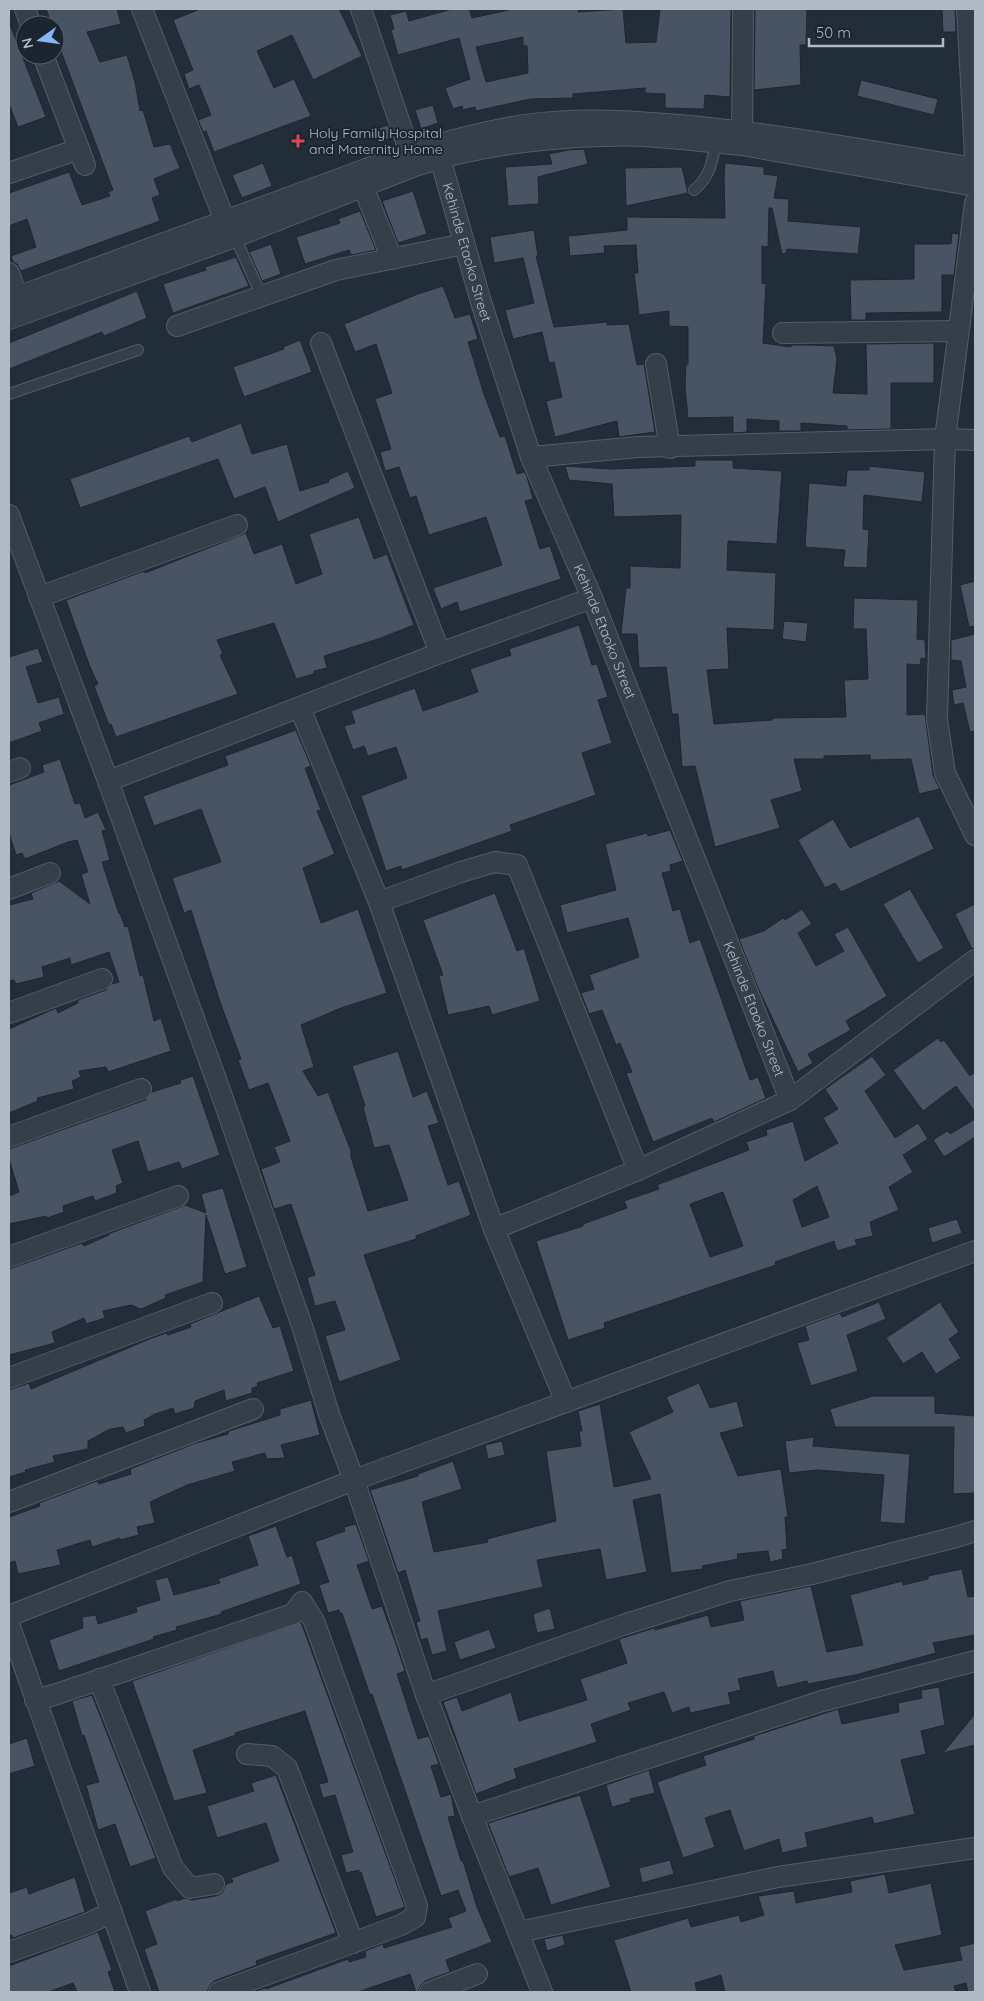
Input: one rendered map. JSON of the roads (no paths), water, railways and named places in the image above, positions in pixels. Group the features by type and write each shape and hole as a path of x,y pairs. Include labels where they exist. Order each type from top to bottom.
{"street":[{"path":"142,9 230,229"},
{"path":"361,9 410,152"},
{"path":"742,138 743,9"},
{"path":"967,9 975,156"},
{"path":"9,172 82,157 47,65"},
{"path":"360,180 410,152 436,144 524,125 577,121 645,122 742,138 975,168"},
{"path":"9,319 230,229 360,180 440,158 519,142 574,137 642,136 716,143 742,138 975,186"},
{"name":"Kehinde Etaoko Street","path":"440,158 464,244 531,457 592,598 790,1100"},
{"path":"360,180 392,258"},
{"path":"975,203 945,439 937,719 945,773 975,835"},
{"path":"9,273 13,298 230,229"},
{"path":"177,326 336,270 464,244"},
{"path":"783,333 958,331"},
{"path":"321,343 440,653"},
{"path":"656,364 670,448"},
{"path":"531,457 638,447 670,448 945,439 975,440"},
{"path":"9,515 222,1096 302,1326 329,1414 354,1480 426,1695 542,1992"},
{"path":"39,597 237,525"},
{"path":"108,781 440,653 592,598"},
{"path":"300,708 379,902 494,1229 566,1402"},
{"path":"379,902 461,872 495,862 517,865 638,1170"},
{"path":"9,889 50,873"},
{"path":"494,1229 638,1170 790,1100 975,960"},
{"path":"9,1013 102,979"},
{"path":"9,1137 141,1089"},
{"path":"9,1257 178,1196"},
{"path":"9,1616 354,1480 975,1251"},
{"path":"9,1378 212,1304"},
{"path":"9,1502 253,1409"},
{"path":"426,1695 623,1625 730,1591 821,1571 956,1537 975,1530"},
{"path":"35,1700 293,1614 302,1602 314,1621 417,1906 414,1917 401,1925 219,1992"},
{"path":"9,1624 140,1992"},
{"path":"472,1816 822,1701 975,1661"},
{"path":"99,1679 173,1868 190,1888 214,1884"},
{"path":"247,1754 272,1756 287,1768 353,1943"},
{"path":"519,1932 778,1877 975,1848"},
{"path":"9,1952 87,1924 112,1912"},
{"path":"430,1992 477,1974"}],"lane":[{"path":"694,190 702,184 711,168 716,143"},
{"path":"230,229 262,297"},
{"path":"9,394 138,350"}],"place":[{"name":"Holy Family Hospital and Maternity Home","path":"298,141"}]}
